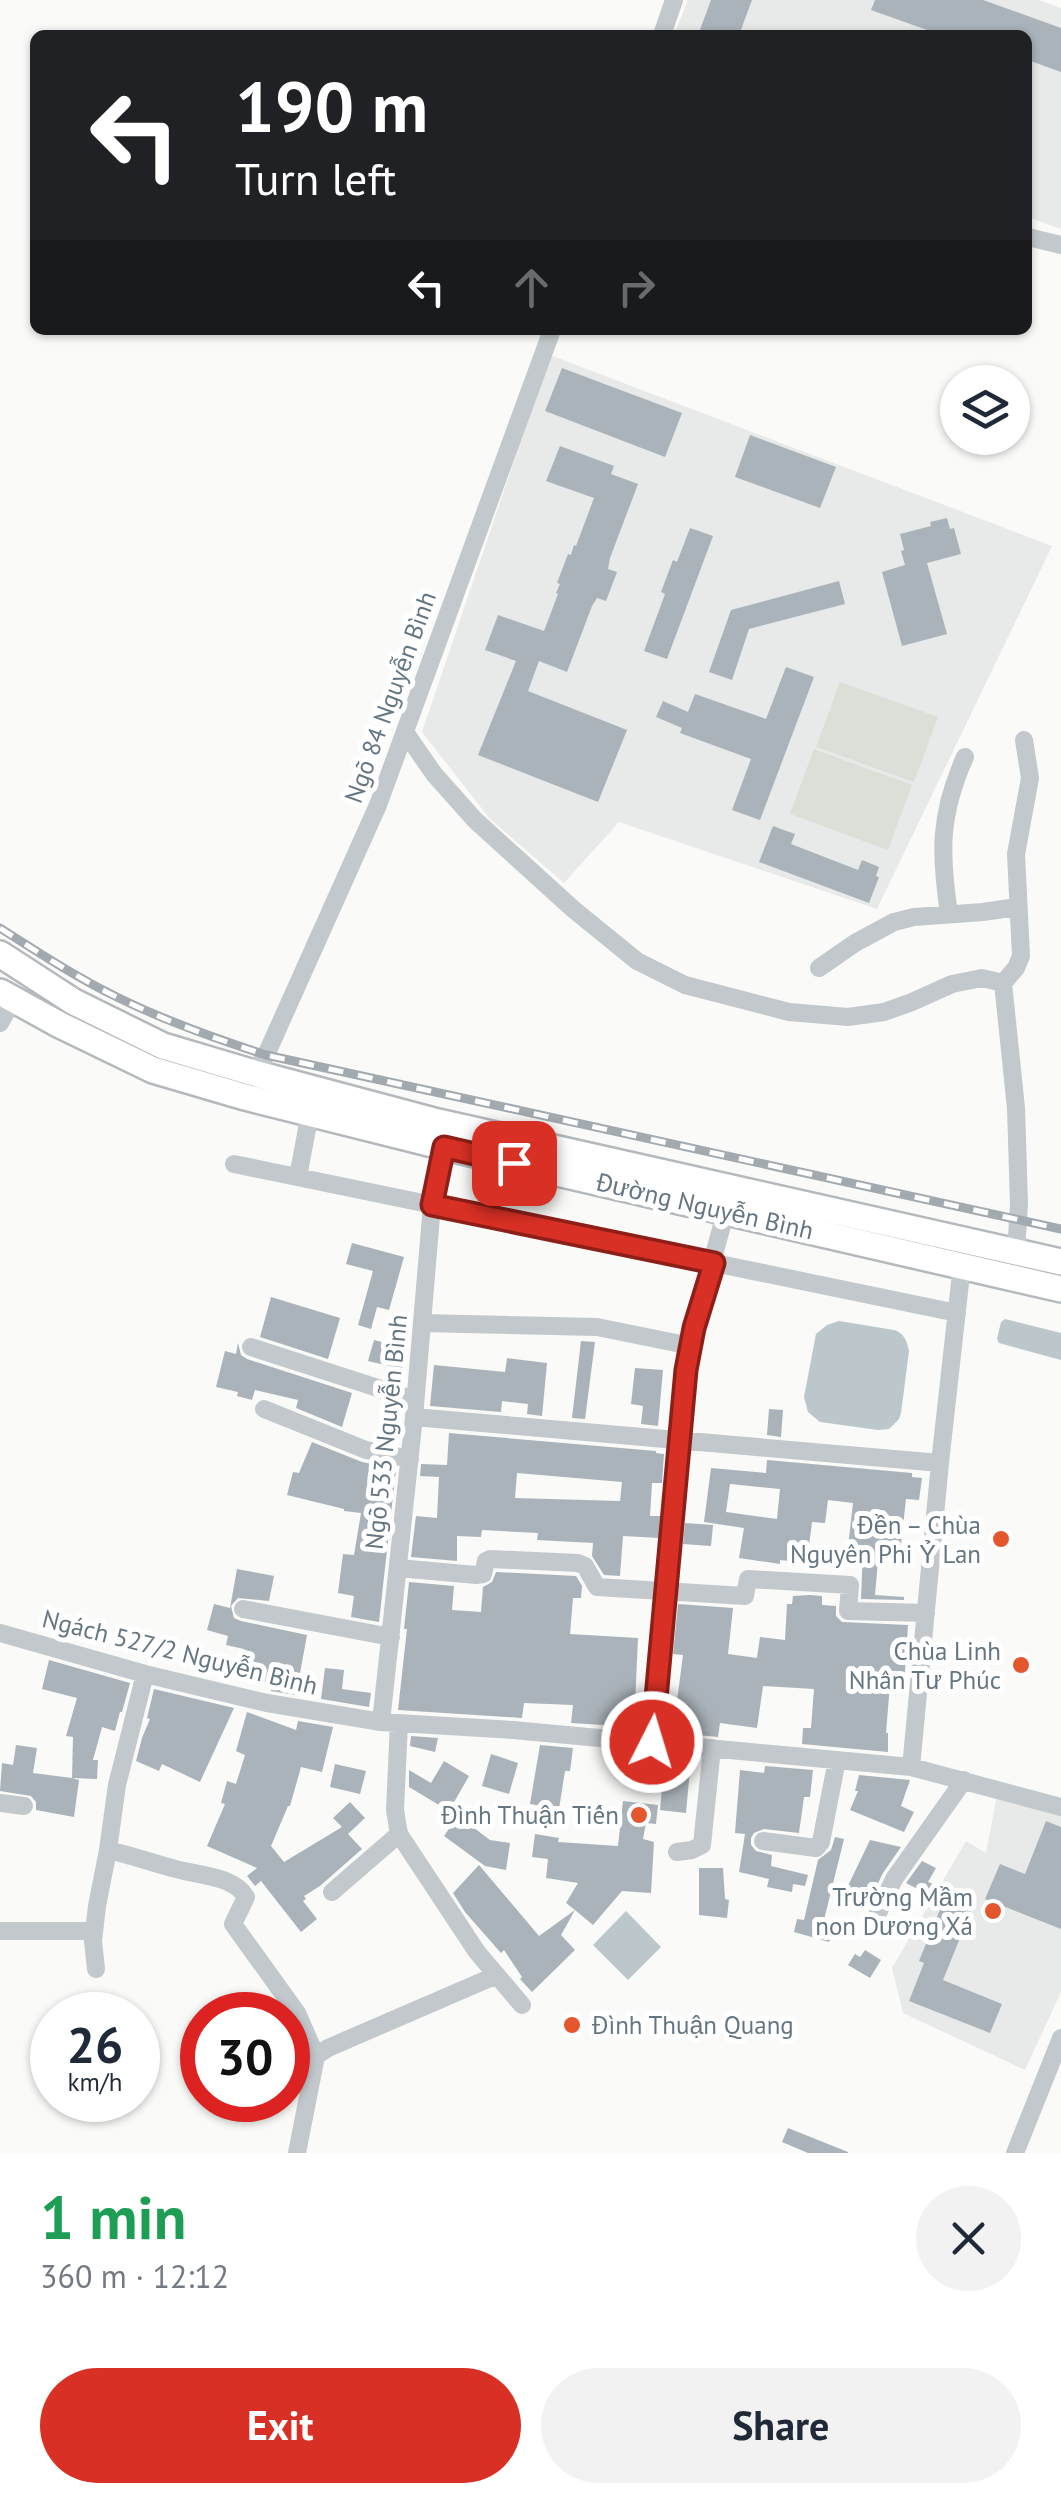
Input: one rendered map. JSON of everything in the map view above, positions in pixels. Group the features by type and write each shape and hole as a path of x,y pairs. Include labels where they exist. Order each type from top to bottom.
{"highway":[{"name":"Đường Nguyễn Bình","path":"0,954 74,1002 163,1046 254,1073 438,1122 1061,1262"},
{"name":"Đường Nguyễn Bình","path":"6,996 154,1070 444,1147 1061,1289"}],"street":[{"path":"664,30 674,0"},
{"path":"1032,238 1061,244"},
{"name":"Ngõ 84 Nguyễn Bình","path":"254,1073 266,1055 378,805 550,335"},
{"path":"405,732 434,774 475,820 637,961 685,985 789,1012 848,1017 884,1012 952,984 982,978 1003,983"},
{"path":"1016,1252 1016,1108 1003,983 1021,956 1016,854 1030,778 1024,740"},
{"path":"949,914 942,830 952,786 965,758"},
{"path":"820,968 894,922 1017,907"},
{"path":"0,1023 6,996"},
{"path":"298,1178 310,1113"},
{"name":"Ngõ 533 Nguyễn Bình","path":"444,1147 432,1205 391,1637 395,1810 399,1834 476,1952 522,2005"},
{"path":"234,1164 956,1313"},
{"path":"652,1742 678,1440 691,1346 726,1211"},
{"path":"912,1766 962,1265"},
{"path":"422,1323 597,1327 691,1346"},
{"path":"251,1347 415,1409 678,1440 940,1463"},
{"path":"264,1409 366,1450 410,1459"},
{"path":"398,1568 476,1576 482,1574 486,1560 490,1559 578,1564 585,1566 598,1587 745,1596 748,1579 850,1585 848,1611 926,1614"},
{"path":"244,1609 391,1637"},
{"name":"Ngách 527/2 Nguyễn Bình","path":"0,1633 266,1703 390,1722 912,1766 1061,1807"},
{"path":"96,1969 94,1930 117,1785 145,1674"},
{"path":"676,1852 702,1845 712,1748"},
{"path":"762,1841 816,1848 821,1842 837,1760"},
{"path":"872,1926 894,1879 964,1780"},
{"path":"0,1803 24,1806"},
{"path":"332,1892 399,1834"},
{"path":"108,1850 222,1880 243,1891 246,1898 233,1924 297,2013 316,2056 297,2153"},
{"path":"0,1931 94,1930"},
{"path":"316,2056 496,1975"},
{"path":"1015,2153 1061,2038"}],"shaded area":[{"path":"688,0 1039,0 1061,8 1061,229 1032,218 1032,30 676,30"},
{"path":"550,355 1052,546 877,909 619,822 564,883 490,819 422,732"},
{"path":"840,682 938,717 914,782 816,747"},
{"path":"814,749 912,785 888,850 790,814"},
{"path":"1005,1319 1061,1333 1061,1360 999,1343 1001,1322"},
{"path":"839,1321 894,1330 906,1341 909,1351 901,1413 889,1429 820,1422 808,1412 804,1397 816,1334"},
{"name":"Trường Mầm non Dương Xá","path":"997,1795 1061,1815 1061,1992 1025,2070 903,2013 892,1968 966,1841 986,1853"},
{"path":"626,1911 661,1947 628,1980 593,1945"}],"building":[{"path":"711,0 752,0 741,30 700,30"},
{"path":"875,0 983,0 1061,28 1061,72 1032,61 1032,30 927,30 871,10"},
{"path":"562,368 682,413 665,457 545,411"},
{"path":"750,435 836,467 820,508 735,477"},
{"path":"560,446 614,466 611,474 638,484 610,558 608,569 617,572 606,601 597,598 592,606 567,672 539,661 528,691 627,730 598,802 478,755 516,661 485,650 498,615 544,631 558,594 557,583 594,498 546,481"},
{"path":"947,518 961,554 927,563 947,634 902,646 882,572 905,565 900,534"},
{"path":"690,528 713,536 667,659 644,651 665,594 661,592"},
{"path":"839,581 845,604 749,629 732,680 709,672 731,610"},
{"path":"786,667 814,677 760,820 732,810 751,759 680,733 682,728 656,717 663,701 688,712 695,694 766,719"},
{"path":"773,826 795,834 791,844 858,870 862,860 879,867 869,903 759,862"},
{"path":"352,1243 404,1257 389,1310 377,1307 371,1329 358,1325 373,1271 346,1264"},
{"path":"271,1297 340,1318 328,1359 260,1337"},
{"path":"374,1340 407,1349 402,1369 368,1361"},
{"path":"581,1341 595,1342 585,1419 572,1418"},
{"path":"238,1343 241,1355 247,1359 352,1393 342,1427 296,1408 298,1400 255,1390 252,1400 216,1387 225,1351 236,1354"},
{"path":"507,1358 547,1363 542,1416 527,1414 528,1404 502,1401 501,1412 430,1406 434,1365 505,1372"},
{"path":"635,1368 663,1370 658,1426 641,1424 643,1406 631,1404"},
{"path":"769,1409 783,1410 781,1437 767,1435"},
{"path":"449,1433 656,1451 664,1454 662,1483 652,1483 650,1516 660,1516 659,1538 623,1536 620,1576 604,1575 592,1556 593,1543 537,1540 538,1533 482,1530 481,1537 457,1536 457,1561 411,1557 416,1516 437,1518 439,1477 420,1476 421,1464 447,1465","holes":["517,1473 622,1482 620,1501 515,1498"]},
{"path":"312,1442 362,1462 396,1469 379,1622 351,1617 354,1596 338,1593 343,1554 354,1555 361,1513 287,1495 293,1472 299,1473"},
{"path":"767,1460 912,1473 912,1477 922,1478 919,1500 906,1499 900,1553 879,1550 875,1595 904,1600 861,1599 863,1549 848,1547 853,1503 828,1500 825,1523 812,1522 807,1563 739,1558 744,1528 704,1522 711,1468 766,1473","holes":["730,1484 780,1489 777,1519 726,1512"]},
{"path":"685,1523 713,1525 711,1546 683,1544"},
{"path":"237,1569 274,1576 269,1601 238,1598 231,1606 234,1618 307,1635 296,1695 271,1691 272,1683 239,1679 244,1649 226,1645 228,1636 207,1630 214,1604 230,1608"},
{"path":"496,1572 576,1576 582,1586 581,1598 573,1598 570,1634 638,1638 634,1727 571,1723 573,1705 524,1703 522,1718 398,1710 409,1582 454,1586 452,1610 481,1612 483,1587 492,1582"},
{"path":"793,1596 822,1596 822,1605 836,1606 836,1616 842,1622 908,1625 904,1685 890,1684 888,1752 802,1744 803,1728 811,1728 814,1689 763,1686 757,1728 720,1723 718,1737 697,1735 698,1727 674,1724 683,1655 673,1654 678,1604 733,1608 728,1654 757,1658 760,1637 785,1640 787,1604 792,1604"},
{"path":"49,1660 130,1683 115,1731 102,1727 93,1760 98,1760 97,1779 72,1778 73,1737 66,1736 77,1698 42,1689"},
{"path":"325,1668 344,1670 342,1689 371,1693 369,1707 321,1699"},
{"path":"154,1689 234,1708 200,1782 162,1764 159,1771 136,1761 150,1719 147,1718"},
{"path":"247,1712 296,1730 298,1721 333,1727 322,1772 301,1767 290,1806 271,1846 284,1862 342,1827 333,1818 350,1802 365,1818 348,1834 362,1849 304,1896 303,1901 317,1919 301,1932 261,1881 255,1886 247,1876 257,1868 207,1846 225,1804 221,1803 227,1781 236,1784 245,1755 236,1751"},
{"path":"411,1736 438,1738 435,1752 410,1746"},
{"path":"16,1745 37,1748 33,1773 79,1780 74,1817 36,1810 31,1796 0,1791 2,1763 13,1765"},
{"path":"540,1745 573,1748 559,1809 530,1804"},
{"path":"491,1754 518,1763 509,1794 482,1786"},
{"path":"665,1757 691,1759 686,1813 660,1810"},
{"path":"444,1761 469,1776 449,1811 409,1787 409,1770 431,1783"},
{"path":"335,1764 366,1771 360,1794 330,1787"},
{"path":"765,1766 813,1770 799,1833 764,1829 751,1838 756,1851 772,1855 771,1866 808,1875 805,1886 793,1884 792,1892 767,1887 769,1879 739,1872 745,1834 735,1833 740,1770 764,1773"},
{"path":"859,1775 910,1780 901,1806 914,1812 904,1832 850,1810 858,1791"},
{"path":"623,1801 658,1805 656,1824 646,1823 643,1839 654,1842 651,1893 622,1891 593,1925 566,1903 578,1883 546,1878 548,1859 532,1857 535,1834 559,1838 558,1842 618,1846"},
{"path":"458,1816 490,1840 510,1843 506,1870 485,1866 444,1836"},
{"path":"1046,1821 1061,1827 1061,1929 985,1899 1000,1864 1025,1874"},
{"path":"835,1837 844,1839 824,1920 834,1924 829,1942 794,1932 797,1919 804,1920 818,1860 831,1850"},
{"path":"870,1840 901,1847 869,1901 846,1890"},
{"path":"922,1861 936,1868 928,1882 975,1901 943,1980 1002,2004 990,2033 909,2001 924,1963 919,1961 943,1902 906,1883"},
{"path":"479,1865 539,1936 575,1910 561,1935 575,1950 532,1992 504,1950 501,1953 453,1893"},
{"path":"699,1868 723,1868 725,1899 729,1900 727,1918 699,1915"},
{"path":"865,1950 881,1960 870,1978 848,1965 855,1954 860,1957"},
{"path":"788,2128 848,2153 808,2153 782,2142"}],"railway":[{"path":"0,928 121,999 266,1055 1061,1229"}],"place":[{"name":"Đền – Chùa Nguyên Phi Ỷ Lan","path":"1001,1539"},
{"name":"Chùa Linh Nhân Tư Phúc","path":"1021,1665"},
{"name":"Đình Thuận Tiến","path":"639,1815"},
{"name":"Trường Mầm non Dương Xá","path":"993,1911"},
{"name":"Đình Thuận Quang","path":"572,2025"}],"route":[{"path":"514,1163 444,1147 432,1205 714,1263 704,1289 686,1370 652,1742"}]}
